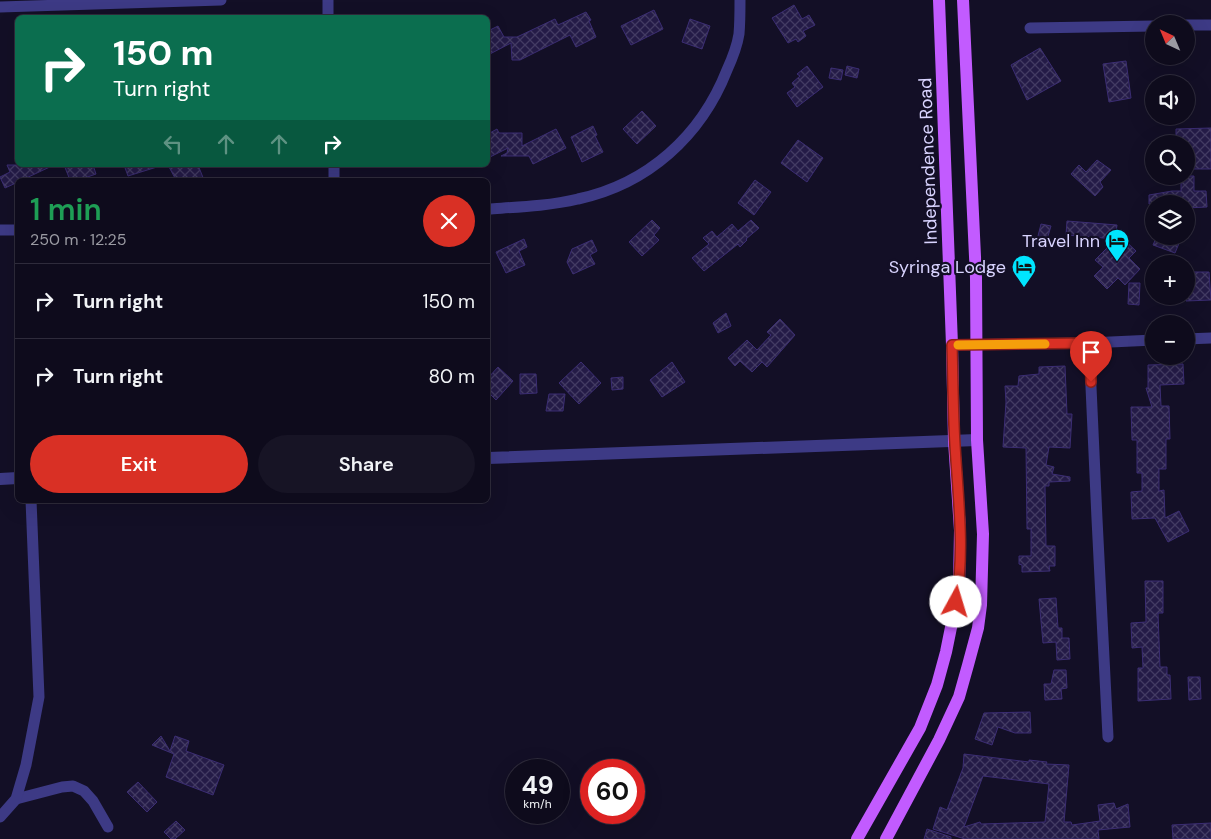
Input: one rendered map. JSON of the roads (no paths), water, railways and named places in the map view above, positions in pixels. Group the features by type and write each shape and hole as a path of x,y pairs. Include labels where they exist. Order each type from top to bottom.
{"main road":[{"name":"Independence Road","path":"857,839 920,728 937,685 959,588 960,530 954,441 939,0"},
{"path":"887,839 940,740 959,697 978,628 983,534 977,440 976,278 963,0"}],"street":[{"path":"0,6 221,0"},
{"path":"328,0 328,15"},
{"path":"490,209 534,206 578,199 609,190 636,178 660,161 680,144 698,122 723,81 739,34 740,0"},
{"path":"1195,25 1211,25"},
{"path":"1030,28 1145,26"},
{"path":"0,230 15,230"},
{"path":"1195,339 1211,338"},
{"path":"952,345 976,346 1145,340"},
{"path":"1090,343 1108,737"},
{"path":"490,458 977,440"},
{"path":"0,479 15,478"},
{"path":"0,817 16,799 26,765 39,697 31,503"},
{"path":"16,799 62,787 74,786 84,791 93,801 108,827"}],"place":[{"name":"Travel Inn","path":"1117,262"},
{"name":"Syringa Lodge","path":"1024,288"}]}
